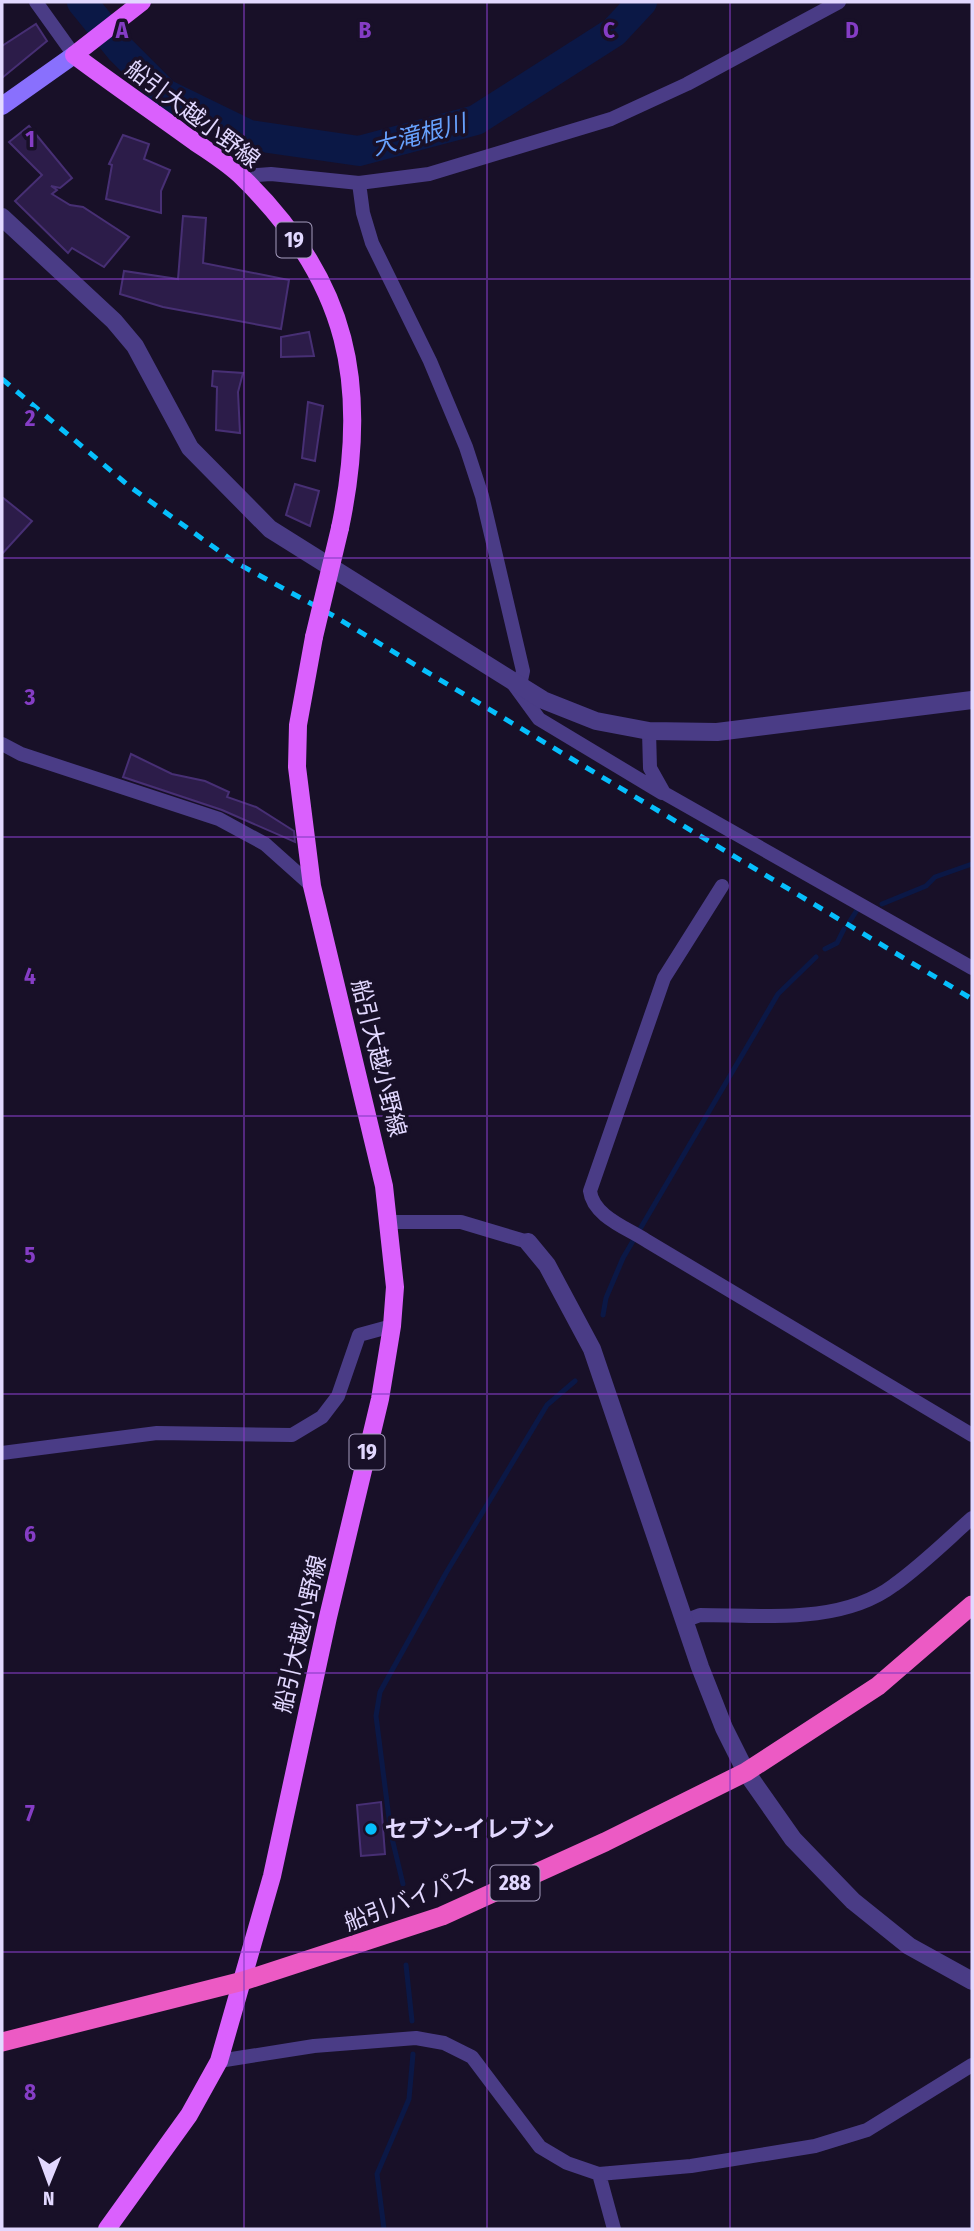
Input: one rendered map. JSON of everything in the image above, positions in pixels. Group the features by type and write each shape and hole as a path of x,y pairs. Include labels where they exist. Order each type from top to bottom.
{"highway":[{"name":"船引バイパス","path":"2,2042 243,1981 442,1916 605,1842 746,1772 878,1686 972,1605"}],"main road":[{"path":"2,106 142,2"},
{"name":"船引大越小野線","path":"80,50 242,176 284,226 331,297 345,346 353,398 354,449 298,725 297,768 312,886 382,1176 390,1222 395,1286 392,1326 380,1399 328,1616 272,1876 219,2061 190,2115 107,2229"}],"street":[{"path":"36,2 80,50"},
{"path":"242,176 271,174 359,183 429,174 611,118 687,84 839,2"},
{"path":"359,183 363,213 372,243 430,362 470,459 523,671 514,681"},
{"path":"2,217 121,329 135,346 190,448 270,528 543,700 596,722 649,731 717,732 972,700"},
{"path":"514,681 538,719 972,968"},
{"path":"649,731 650,768 664,793"},
{"path":"2,744 21,754 219,819 265,844 312,886"},
{"path":"722,886 664,978 590,1191 591,1202 598,1210 647,1241 972,1435"},
{"path":"390,1222 461,1222 528,1242 547,1265 592,1349 684,1621 724,1728 746,1772 793,1839 853,1901 909,1946 972,1981"},
{"path":"2,1453 157,1433 292,1435 322,1417 338,1396 359,1335 392,1326"},
{"path":"684,1621 700,1615 816,1614 860,1603 893,1587 972,1518"},
{"path":"219,2061 314,2046 416,2038 444,2043 472,2057 540,2147 567,2163 599,2174 691,2166 815,2146 867,2130 972,2065"},
{"path":"599,2174 614,2229"}],"building":[{"path":"36,24 47,41 2,78 2,46"},
{"path":"29,126 72,178 60,188 51,186 57,190 52,194 70,205 83,207 129,237 104,267 72,248 68,253 15,201 42,175 9,142"},
{"path":"123,135 149,144 144,159 170,170 161,191 161,213 106,199 112,165 109,164"},
{"path":"183,216 206,218 203,263 289,280 281,329 163,307 120,294 124,271 178,279"},
{"path":"309,332 314,356 281,357 281,337"},
{"path":"213,371 243,373 238,392 240,433 216,430 217,387 212,386"},
{"path":"308,402 323,406 315,461 302,458"},
{"path":"295,484 319,491 310,526 286,515"},
{"path":"2,497 32,521 2,554"},
{"path":"131,754 172,774 205,781 229,792 227,797 256,807 294,831 295,842 222,810 123,777"},
{"name":"セブン-イレブン","path":"381,1802 385,1854 361,1856 357,1805"}],"waterway":[{"name":"大滝根川","path":"82,2 121,50 165,94 249,135 359,151 476,120 614,32 642,2"},
{"path":"882,904 926,886 935,877 972,864"},
{"path":"850,921 857,910"},
{"path":"825,949 837,943 844,929"},
{"path":"603,1315 606,1298 623,1258 778,994 816,957"},
{"path":"403,1884 391,1834 376,1716 380,1692 446,1573 547,1405 575,1381"},
{"path":"406,1965 412,2021"},
{"path":"384,2229 377,2174 409,2099 413,2054"}],"railway":[{"path":"2,379 129,486 233,561 332,615 972,999"}],"place":[{"name":"セブン-イレブン","path":"371,1829"}]}
